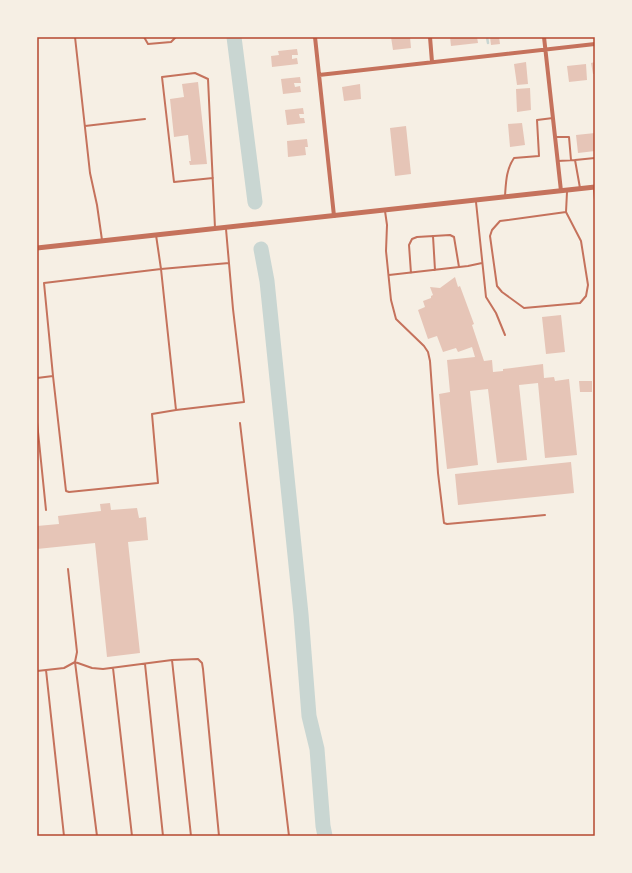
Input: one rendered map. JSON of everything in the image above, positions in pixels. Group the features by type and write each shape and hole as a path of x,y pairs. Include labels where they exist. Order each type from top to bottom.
{"street":[{"path":"315,37 334,216"},
{"path":"430,37 432,62"},
{"path":"544,37 561,191"},
{"path":"319,75 595,44"},
{"path":"37,248 594,187"}],"lane":[{"path":"75,37 90,173 97,205 102,241"},
{"path":"144,37 148,44 171,42 176,37"},
{"path":"213,178 174,182 162,77 195,73 208,79 213,178 215,229"},
{"path":"505,197 506,178 514,158 539,156 537,120 553,118"},
{"path":"85,126 145,119"},
{"path":"555,137 569,137 571,160"},
{"path":"558,161 595,158"},
{"path":"575,160 580,189"},
{"path":"594,187 595,200"},
{"path":"566,212 500,221 492,230 490,236 498,286 502,292 524,308 580,303 586,296 588,285 581,241 566,212 567,190"},
{"path":"476,200 486,297 496,313 505,335"},
{"path":"385,210 387,225 386,251 391,300 396,319 424,346 428,352 430,361 438,473 444,523 447,524 545,515"},
{"path":"226,228 233,308 244,402 152,414 158,483 69,492 66,491 44,283 160,269 229,263"},
{"path":"156,235 176,410"},
{"path":"411,273 409,245 412,239 433,236 450,235 454,237 459,267"},
{"path":"433,236 435,270"},
{"path":"389,275 482,263"},
{"path":"37,378 53,376"},
{"path":"37,422 46,510"},
{"path":"240,423 289,836"},
{"path":"68,569 77,652 75,662 97,836"},
{"path":"37,671 64,668 75,662 92,668 112,668 172,660 198,659 202,663 219,836"},
{"path":"172,660 191,836"},
{"path":"145,664 163,836"},
{"path":"112,668 132,836"},
{"path":"46,670 64,836"}],"building":[{"path":"391,37 410,37 411,48 393,50"},
{"path":"450,37 477,37 478,43 451,46"},
{"path":"490,37 499,37 500,44 491,45"},
{"path":"297,49 298,55 292,55 292,59 297,58 298,64 272,67 271,56 279,55 278,51"},
{"path":"526,62 528,84 517,85 514,64"},
{"path":"595,62 595,74 593,74 591,63"},
{"path":"586,64 587,80 569,82 567,66"},
{"path":"300,77 301,83 294,83 295,87 300,86 301,92 283,94 281,79"},
{"path":"198,82 207,164 190,165 189,161 191,161 188,135 174,137 170,99 184,97 182,84"},
{"path":"360,84 361,99 344,101 342,87"},
{"path":"530,88 531,110 517,112 516,89"},
{"path":"303,108 304,114 299,114 300,118 304,118 305,123 287,125 285,110"},
{"path":"522,123 525,145 510,147 508,124"},
{"path":"406,126 411,174 395,176 390,128"},
{"path":"595,133 595,151 578,153 576,135"},
{"path":"307,139 308,147 305,147 306,155 288,157 287,141"},
{"path":"455,277 458,287 460,286 474,324 472,325 484,361 492,360 493,372 503,371 503,369 543,364 544,378 554,377 555,381 569,379 577,455 545,458 538,383 519,385 527,460 497,463 488,389 470,391 478,465 447,469 439,394 450,392 447,360 475,357 472,347 458,352 456,348 443,352 437,336 428,339 418,310 425,307 423,301 431,298 433,295 430,287 440,288"},
{"path":"561,315 565,352 546,354 542,317"},
{"path":"579,381 592,381 592,392 580,392"},
{"path":"571,462 574,493 458,505 455,474"},
{"path":"110,503 111,510 137,508 139,518 146,517 148,540 128,542 140,653 107,657 95,543 37,549 37,526 59,524 58,516 101,511 100,504"}],"waterway":[{"path":"234,37 255,202"},
{"path":"487,37 488,43"},
{"path":"261,249 267,281 301,614 309,716 317,749 325,836"}]}
